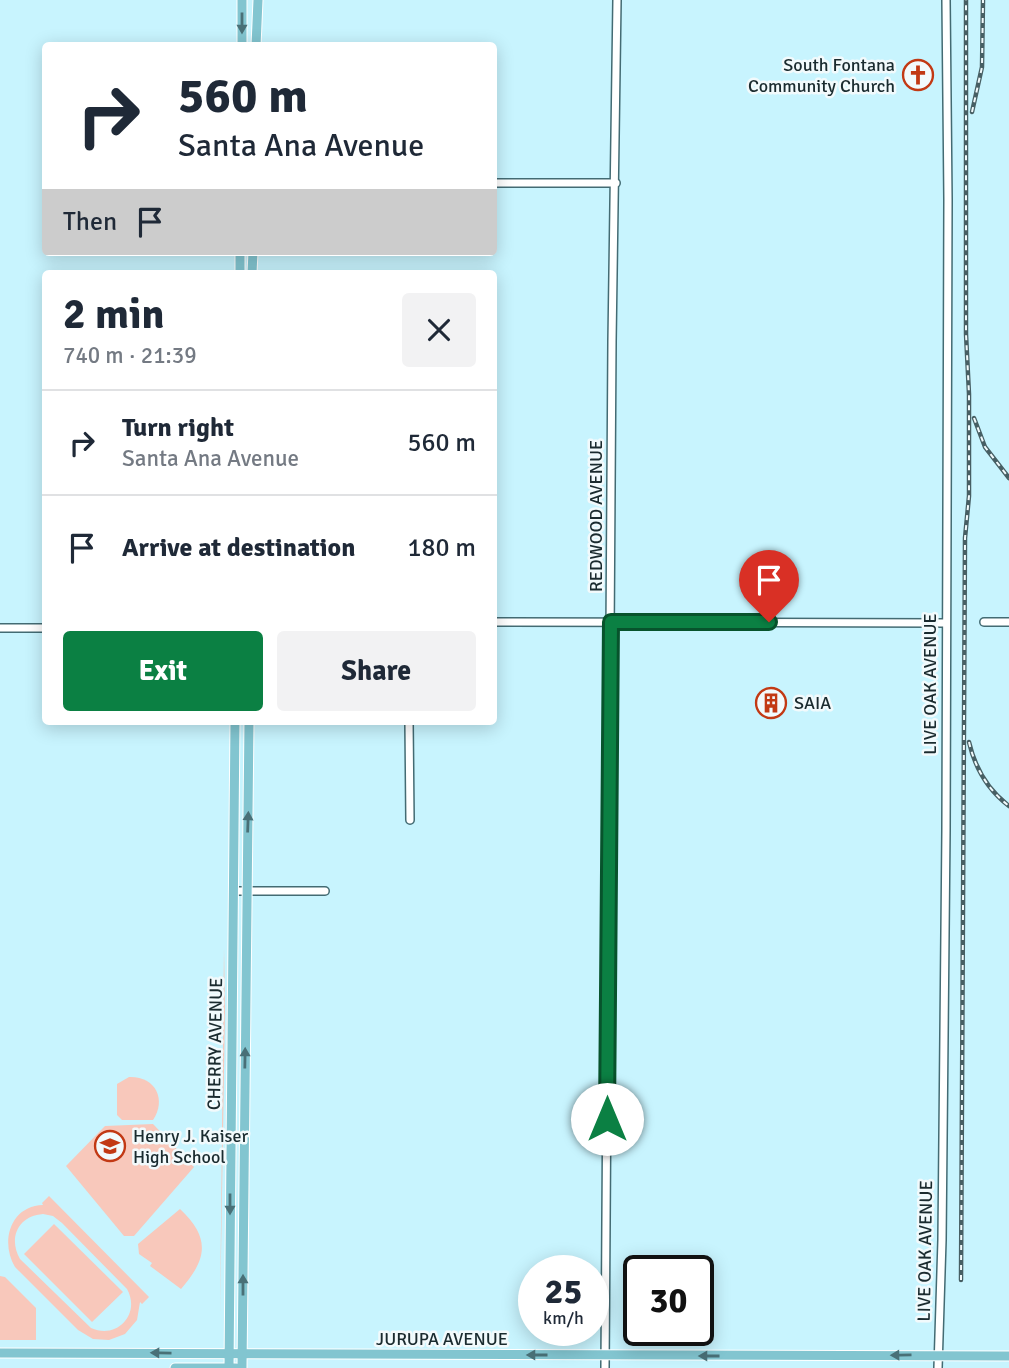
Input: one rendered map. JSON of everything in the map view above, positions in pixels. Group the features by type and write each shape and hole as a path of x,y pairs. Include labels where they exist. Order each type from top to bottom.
{"main road":[{"path":"242,0 242,42"},
{"path":"256,42 258,0"},
{"name":"CHERRY AVENUE","path":"229,1368 235,725"},
{"name":"CHERRY AVENUE","path":"242,1368 249,725"},
{"name":"JURUPA AVENUE","path":"0,1353 1009,1356"},
{"path":"175,1368 236,1368"}],"street":[{"name":"REDWOOD AVENUE","path":"605,1368 617,0"},
{"name":"LIVE OAK AVENUE","path":"938,1368 942,1240 948,213 946,0"},
{"path":"497,183 616,183"},
{"path":"497,622 945,622"},
{"path":"984,622 1009,622"},
{"path":"0,628 42,628"},
{"path":"410,725 410,820"},
{"path":"235,891 325,891"}],"shaded area":[{"path":"224,948 225,1010 220,1317"},
{"path":"129,1077 146,1080 156,1090 159,1104 153,1120 122,1120 117,1115 117,1084"},
{"path":"153,1124 194,1167 134,1236 124,1236 66,1166 105,1126"},
{"path":"49,1196 149,1297 142,1304 140,1302 137,1320 125,1334 109,1340 93,1339 78,1330 15,1267 8,1247 11,1227 23,1212 43,1205","holes":["34,1216 53,1216 127,1289 131,1307 129,1315 118,1328 101,1331 91,1328 20,1259 15,1243 18,1229"]},
{"path":"180,1209 197,1230 202,1249 196,1268 181,1289 150,1266 152,1263 139,1254 138,1244"},
{"path":"54,1224 123,1292 92,1322 24,1254"},
{"path":"0,1276 5,1277 36,1308 36,1340 0,1340"}],"railway":[{"path":"961,1280 965,538 969,496 966,0"},
{"path":"972,112 982,67 983,0"},
{"path":"974,418 985,447 1009,478"},
{"path":"969,742 983,778 1009,806"}],"place":[{"name":"South Fontana Community Church","path":"918,75"},
{"name":"SAIA","path":"771,703"},
{"name":"Henry J. Kaiser High School","path":"110,1146"}],"route":[{"path":"607,1119 611,622 769,622"}]}
